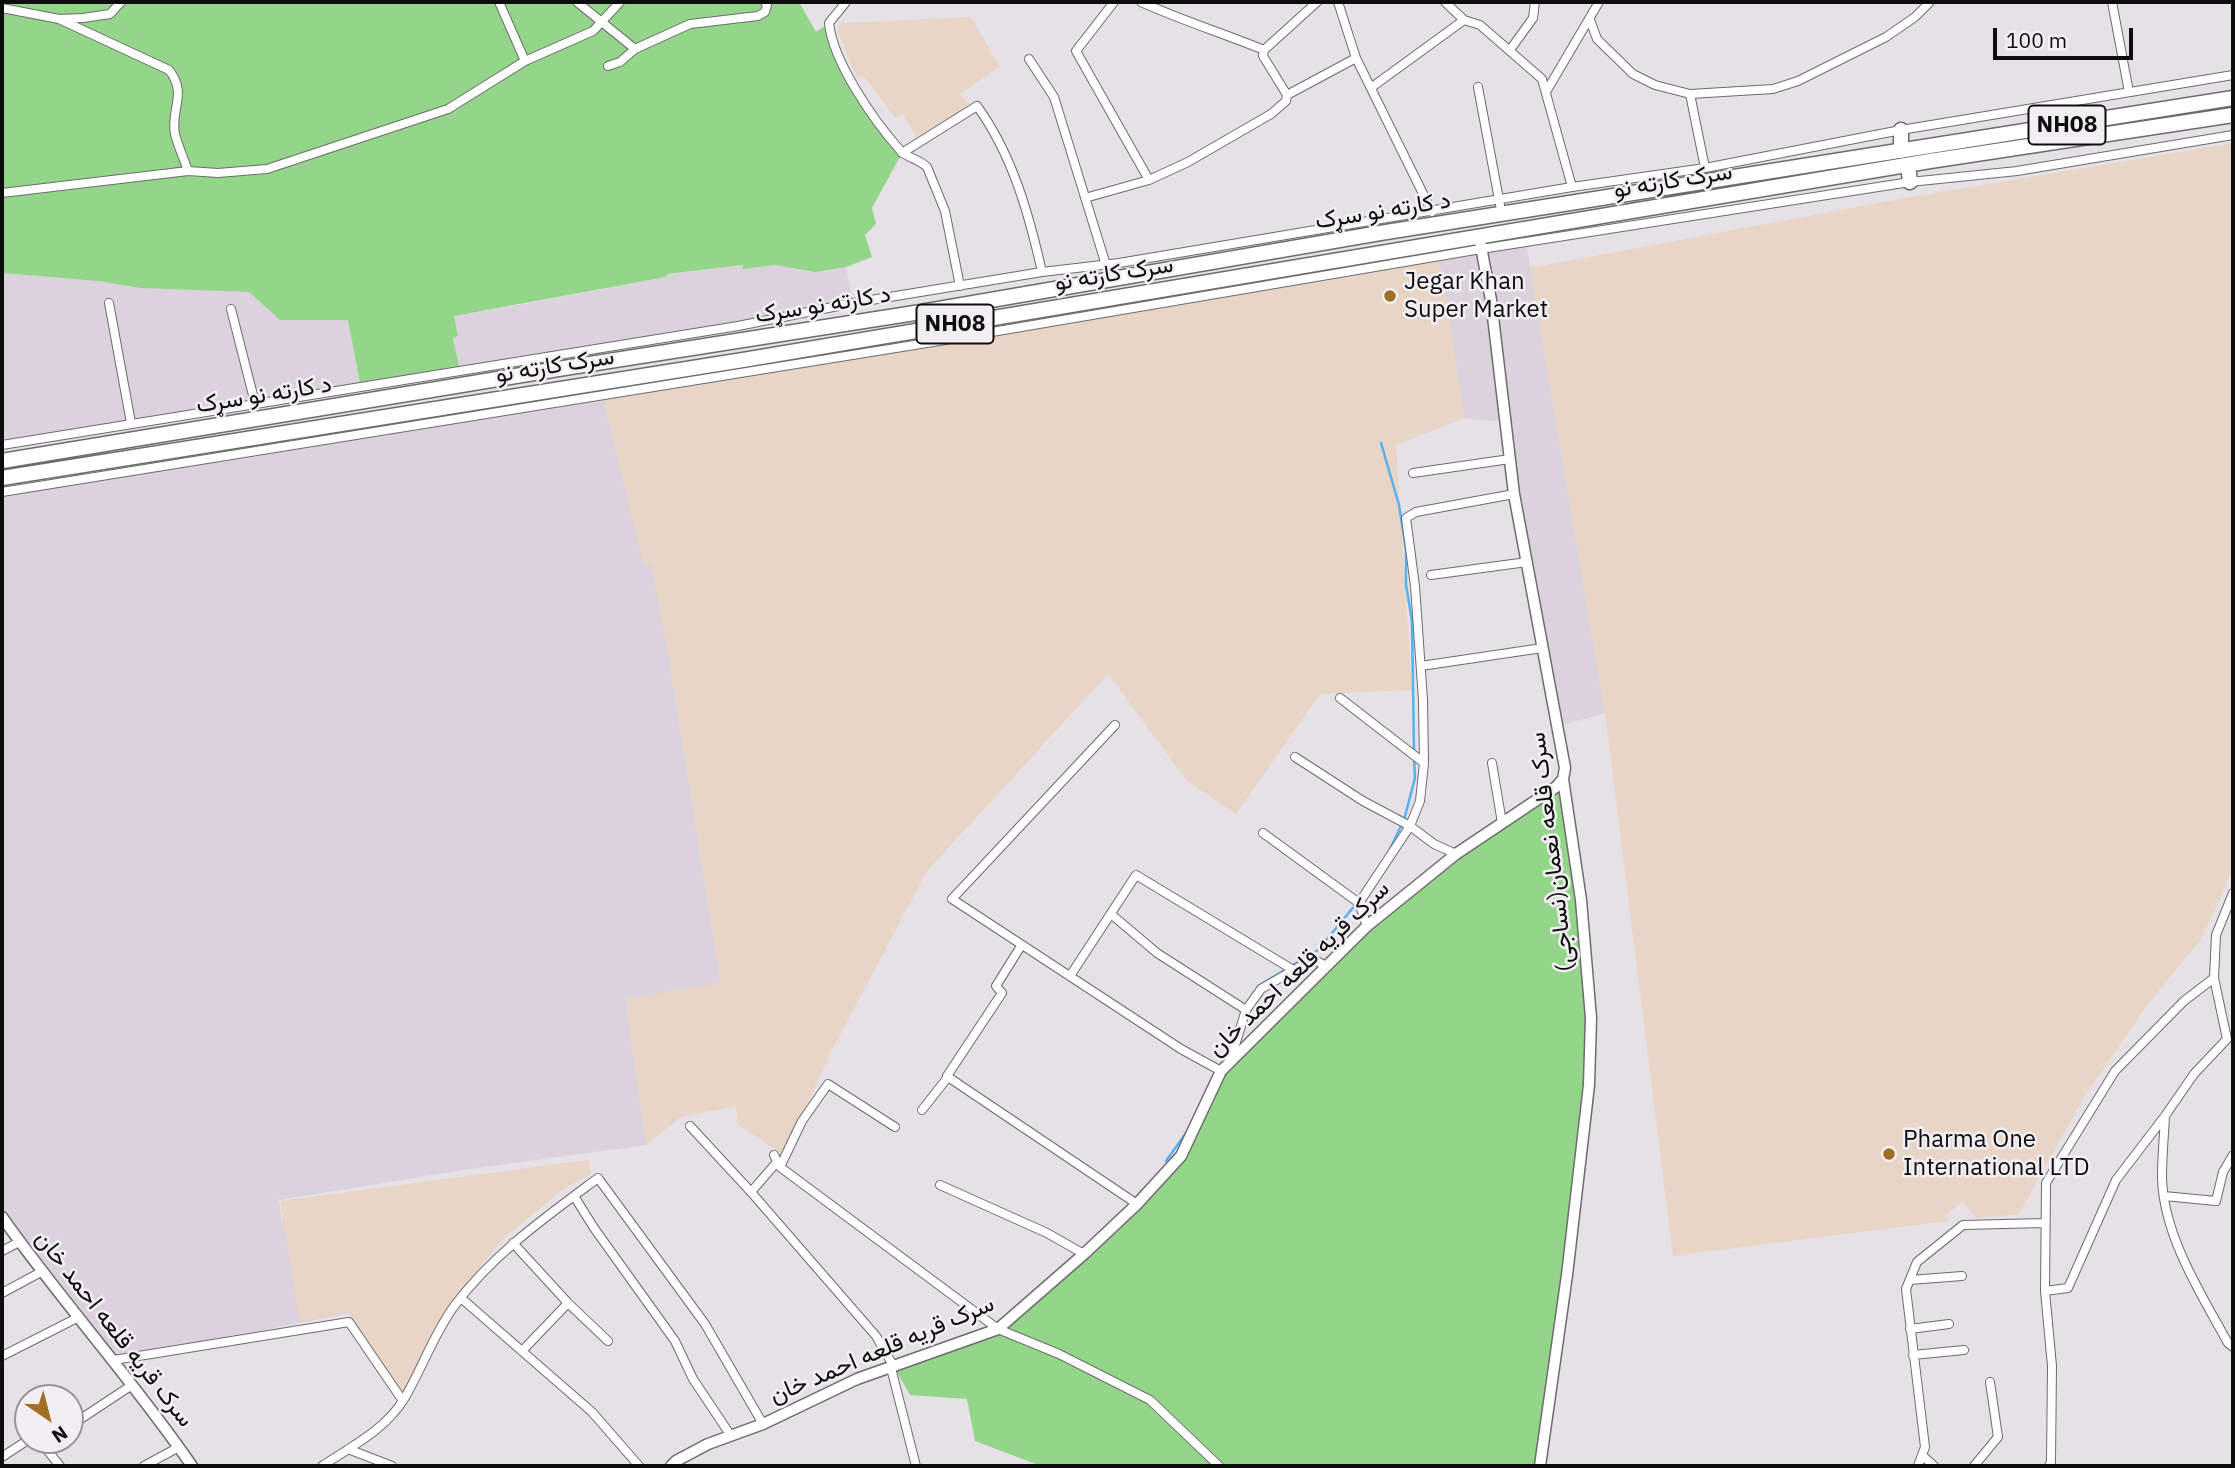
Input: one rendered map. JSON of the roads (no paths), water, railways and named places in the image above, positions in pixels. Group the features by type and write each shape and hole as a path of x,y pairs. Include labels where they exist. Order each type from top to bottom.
{"highway":[{"name":"NH08","path":"1901,151 2233,98"},
{"name":"سرک کارته نو","path":"2,478 743,360 1423,245 1480,243 1908,166 2233,115"},
{"path":"2045,128 2053,144"},
{"path":"1901,130 1901,151"},
{"path":"1962,142 1967,157"},
{"name":"د کارته نو سړک","path":"2,461 921,312 1312,238 1502,215 1901,151"},
{"path":"1908,166 1910,182"},
{"path":"1420,227 1423,245"},
{"path":"502,379 506,396"}],"street":[{"path":"60,19 110,15 121,2"},
{"path":"499,2 525,61"},
{"path":"578,2 635,49"},
{"path":"2,193 188,171 218,173 267,169 316,154 448,108 525,61 585,36 602,23 620,2"},
{"path":"608,66 620,62 635,49 690,24 758,16 765,12 765,2"},
{"path":"846,2 829,23 830,36 864,105 902,153 927,167 946,211 960,286"},
{"path":"1114,2 1076,51 1149,180"},
{"path":"1141,2 1186,22 1264,50"},
{"path":"1085,198 1149,180 1188,162 1271,114 1286,101 1287,95 1262,56 1264,50 1317,2"},
{"path":"1338,2 1356,58 1432,212"},
{"path":"1510,50 1533,19 1535,2"},
{"path":"1546,92 1599,2"},
{"path":"1590,20 1597,39 1633,74 1655,85 1690,94 1773,89 1798,81 1886,37 1915,17 1930,2"},
{"path":"2112,2 2129,92"},
{"path":"1448,3 1464,20 1480,25 1542,79 1572,187"},
{"path":"2,8 60,19 169,70 177,80 179,100 175,132 188,171"},
{"path":"1372,87 1464,20"},
{"path":"1287,95 1356,58"},
{"path":"1030,59 1054,97 1106,265"},
{"path":"2,445 738,326 853,303 1042,272 1312,238 1432,212 1572,187 1705,168 1901,130 2233,75"},
{"path":"1478,87 1502,215"},
{"path":"1690,94 1705,168"},
{"path":"902,153 977,106 995,130 1032,229 1042,272"},
{"path":"2,492 933,342 1480,243 1910,182 2017,171 2233,135"},
{"name":"سرک قلعه نعمان(نساجی)","path":"1480,243 1491,300 1514,494 1566,768 1563,779 1581,900 1591,1018 1590,1072 1567,1275 1540,1466"},
{"path":"109,303 131,423"},
{"path":"231,309 255,403"},
{"path":"1413,473 1510,459"},
{"path":"1359,902 1410,826 1420,801 1424,763 1421,666 1406,518 1416,512 1514,494"},
{"path":"1431,575 1527,562"},
{"path":"1421,666 1542,648"},
{"path":"1340,698 1424,763"},
{"path":"1115,725 951,899 1181,1049 1225,1068 1246,1010 1261,989 1313,959 1326,966"},
{"path":"1295,757 1363,801 1410,826 1434,844 1456,854"},
{"path":"1492,763 1502,823"},
{"name":"سرک قریه قلعه احمد خان","path":"671,1466 676,1461 858,1379 998,1328 1138,1204 1181,1156 1225,1068 1367,926 1456,854 1556,787 1563,779"},
{"path":"1263,832 1359,902 1367,926"},
{"path":"1070,976 1136,875 1295,971"},
{"path":"2045,1291 2068,1288 2116,1180 2194,1074 2230,1037 2214,978 2216,935 2233,893"},
{"path":"1111,914 1157,953 1246,1010"},
{"path":"922,1110 948,1077 1002,993 996,986 1021,946"},
{"path":"2062,1466 2050,1464 2052,1366 2045,1291 2046,1183 2115,1070 2184,1001 2214,978"},
{"path":"948,1077 1138,1204"},
{"path":"751,1192 777,1161 828,1084 895,1126"},
{"path":"2165,1116 2162,1177 2173,1230 2191,1278 2228,1343 2233,1347"},
{"path":"690,1126 876,1336 892,1368 916,1466"},
{"path":"2164,1196 2216,1201 2223,1172 2233,1154"},
{"path":"777,1161 998,1328 1059,1354 1150,1400 1219,1466"},
{"path":"322,1466 385,1423 403,1401 453,1307 513,1243 598,1178 705,1324 763,1424"},
{"path":"940,1185 1047,1233 1084,1254"},
{"path":"574,1196 594,1228 676,1340 693,1379 730,1436"},
{"name":"سرک قریه قلعه احمد خان","path":"2,1217 41,1272 114,1360 192,1466"},
{"path":"1918,1466 1925,1447 1906,1289 1917,1262 1963,1225 2044,1223"},
{"path":"2,1251 19,1242"},
{"path":"513,1243 568,1303 608,1341"},
{"path":"2,1293 41,1272"},
{"path":"1910,1280 1962,1276"},
{"path":"461,1298 592,1412 639,1466"},
{"path":"522,1352 568,1303"},
{"path":"2,1356 79,1317"},
{"path":"114,1360 349,1322 403,1401"},
{"path":"1910,1329 1949,1324"},
{"path":"1913,1356 1964,1350"},
{"path":"1974,1466 1998,1437 1990,1382"},
{"path":"84,1417 132,1385"},
{"path":"144,1466 179,1447"},
{"path":"348,1449 392,1466"},
{"path":"1923,1457 1934,1466"}],"waterway":[{"path":"1381,443 1399,505 1406,550 1406,585 1412,621 1414,751"},
{"path":"1404,820 1415,778 1414,758"},
{"path":"1389,851 1401,826"},
{"path":"1258,986 1318,950 1356,904"},
{"path":"1166,1161 1186,1133"}],"place":[{"name":"Jegar Khan Super Market","path":"1390,296"},
{"name":"Pharma One International LTD","path":"1889,1154"}]}
